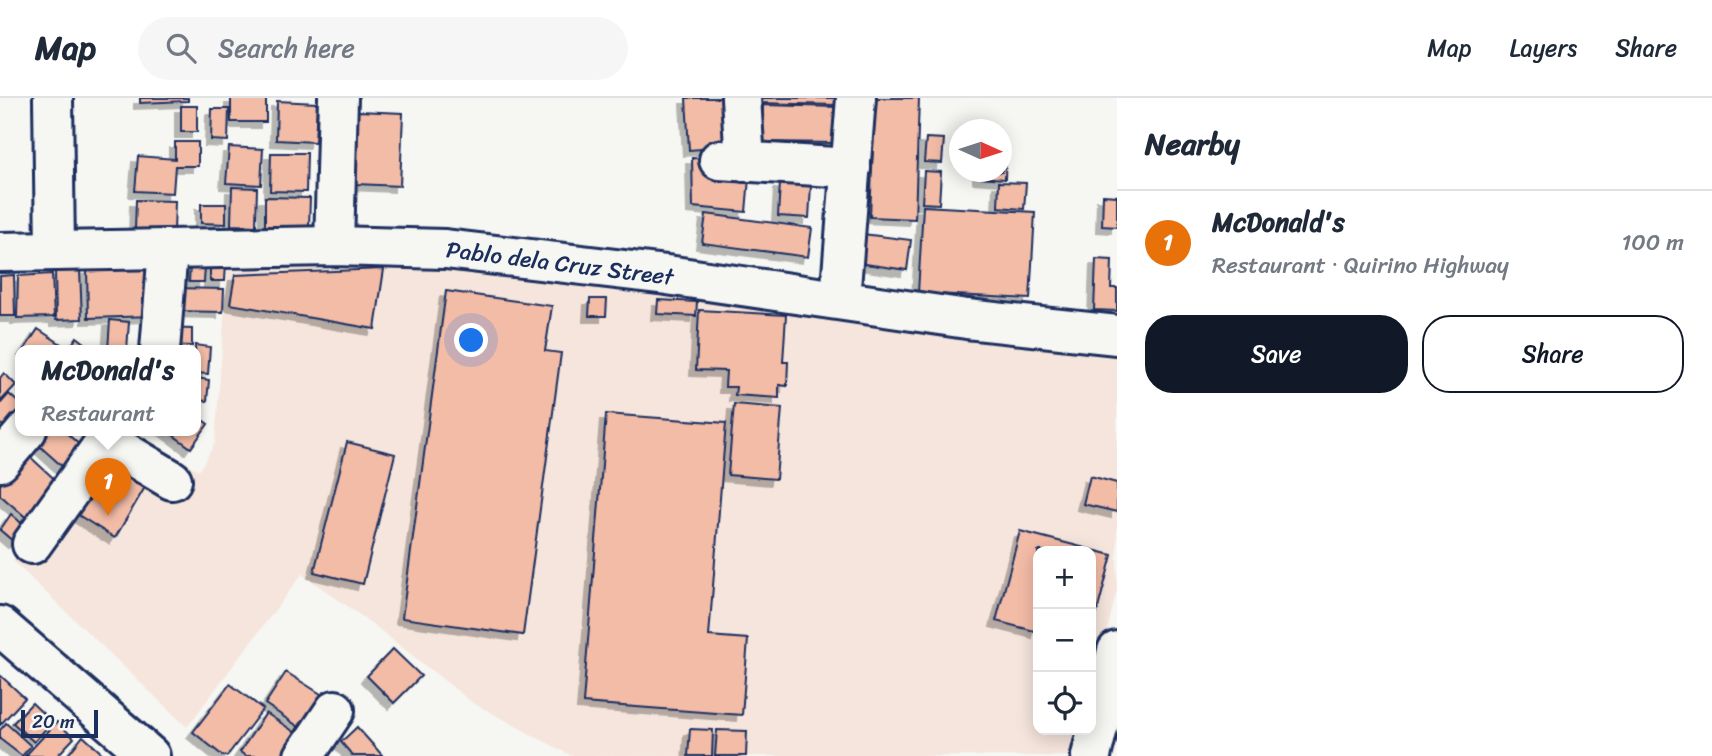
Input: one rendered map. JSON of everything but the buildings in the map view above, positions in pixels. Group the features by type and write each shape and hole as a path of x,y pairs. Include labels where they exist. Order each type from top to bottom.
{"street":[{"path":"53,98 55,250"},
{"path":"334,246 338,98"},
{"path":"741,98 732,161 850,180"},
{"path":"828,299 822,225 850,180 856,98"},
{"name":"Pablo dela Cruz Street","path":"0,252 334,246 445,249 526,257 967,319 1117,335"},
{"path":"160,345 168,249"},
{"path":"0,462 22,436"},
{"path":"32,544 104,443 110,443 173,480"},
{"path":"0,626 149,756"},
{"path":"1091,756 1117,651"},
{"path":"304,756 335,710"}],"shaded area":[{"path":"430,267 1117,349 1117,590 1096,673 1096,546 1033,546 1033,735 1080,735 1075,756 572,756 473,703 371,623 302,574 187,727 13,561 99,436 144,436 199,471 215,443 228,268"}],"place":[{"name":"McDonald's","path":"108,516"}]}
